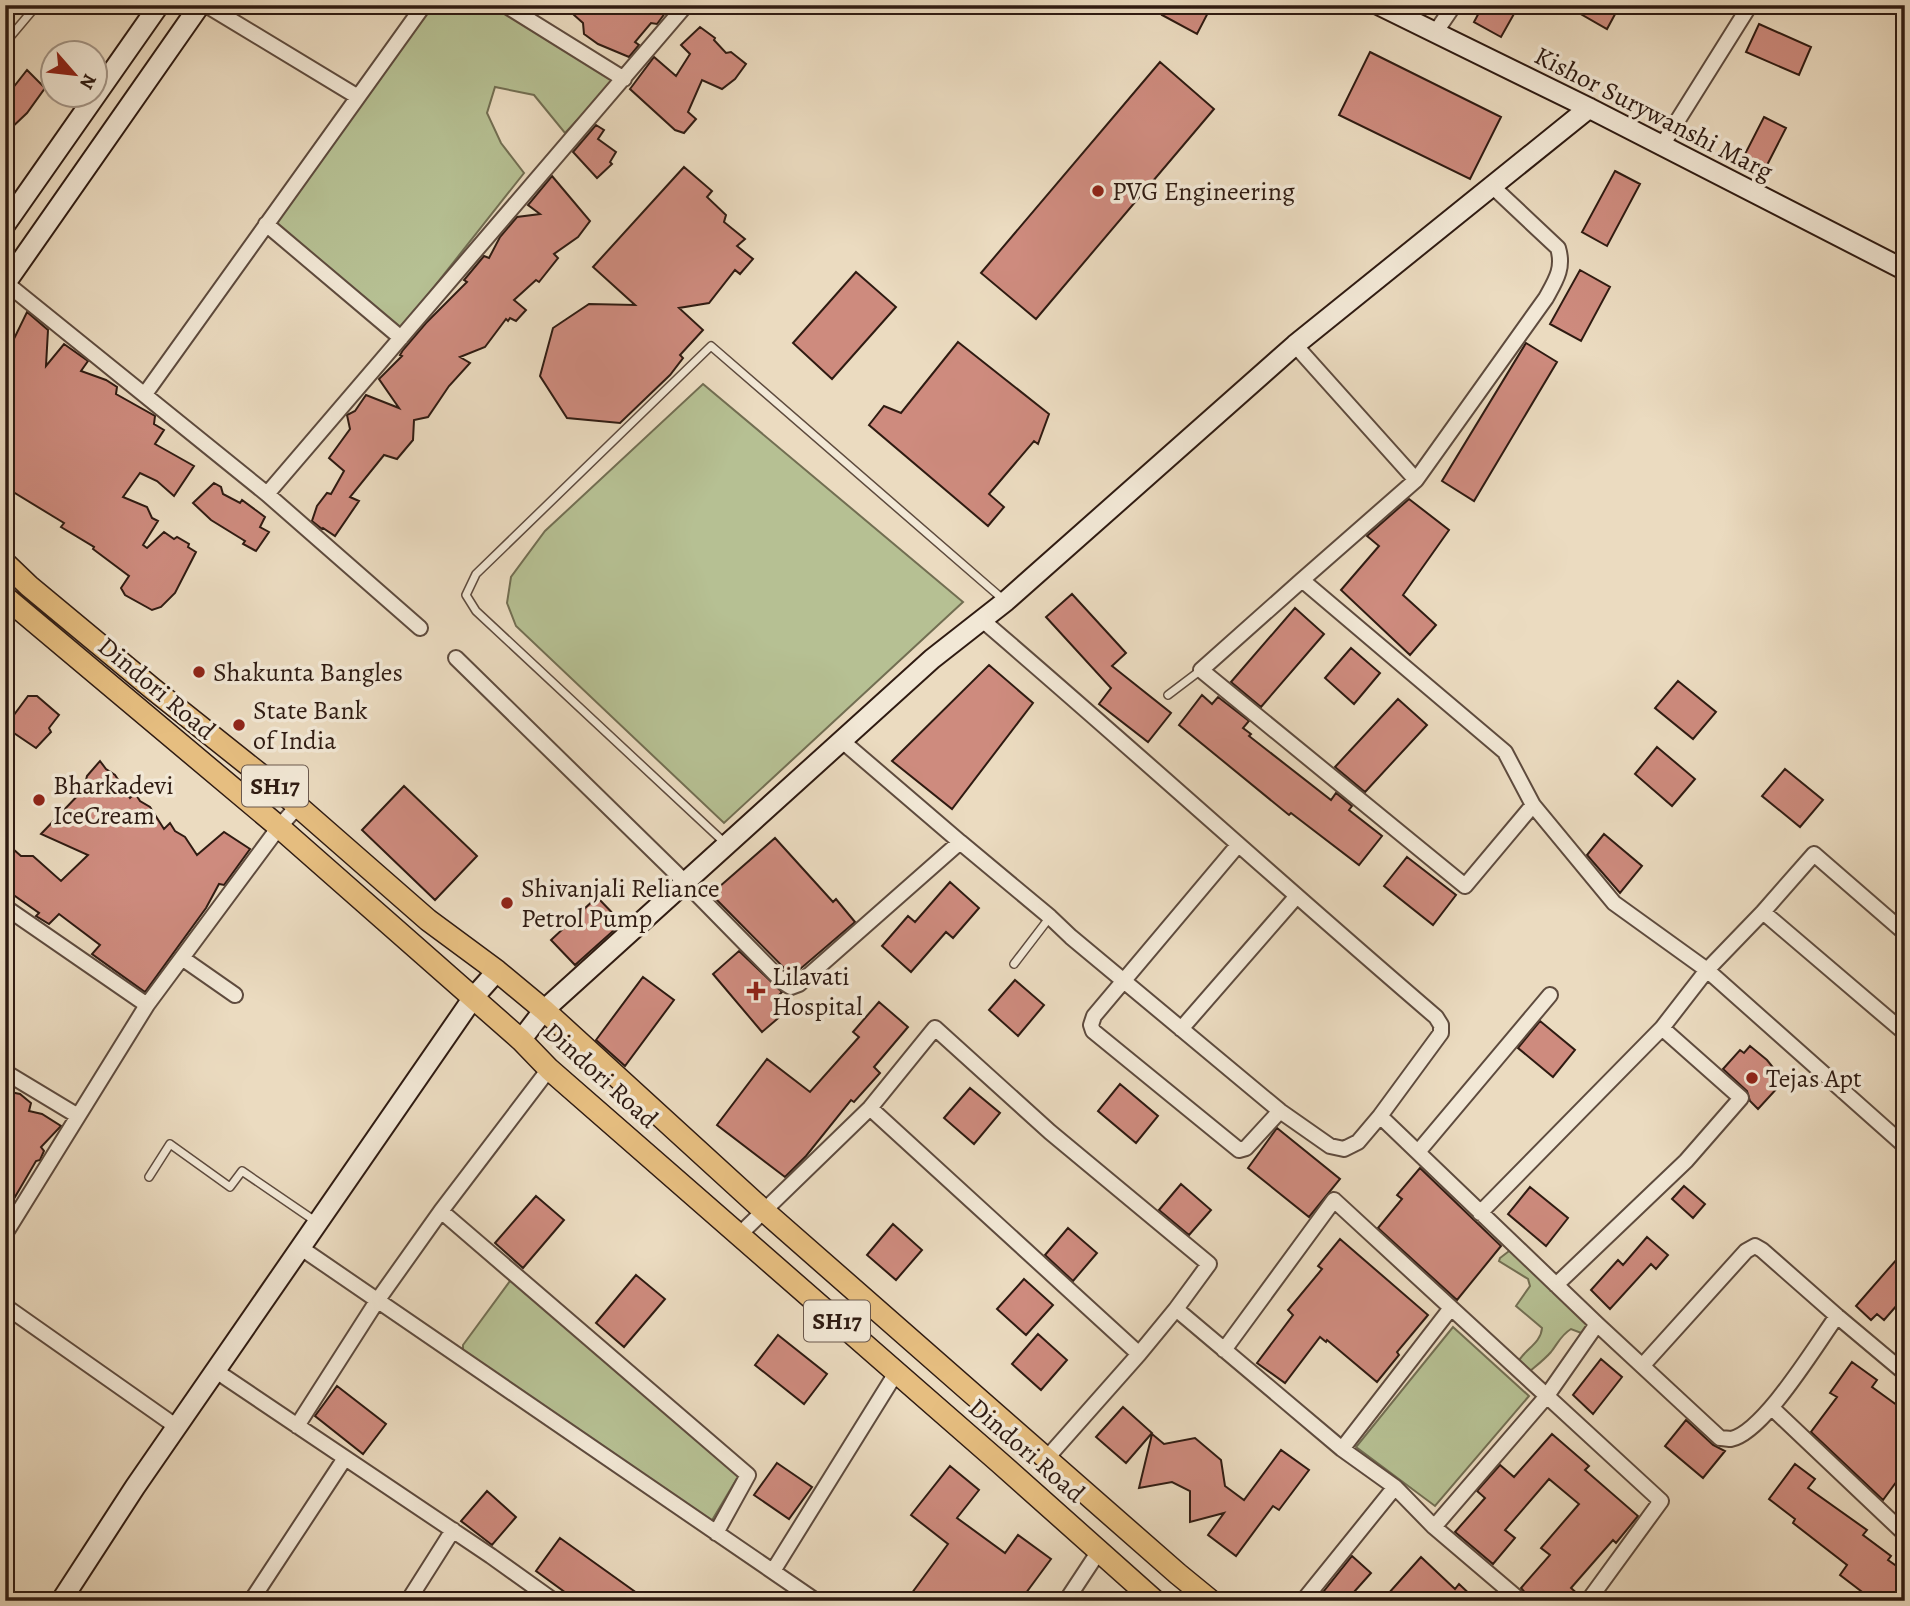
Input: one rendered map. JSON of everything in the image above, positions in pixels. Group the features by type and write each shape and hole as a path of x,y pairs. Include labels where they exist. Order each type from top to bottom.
{"main road":[{"name":"Dindori Road","path":"5,564 297,807 428,920 544,1010 763,1210 1211,1601"},
{"name":"Dindori Road","path":"5,597 279,827 521,1040 549,1069 1155,1601"}],"street":[{"path":"5,225 159,5"},
{"path":"200,5 6,284 267,494 420,628"},
{"path":"206,5 358,97"},
{"path":"145,394 424,5"},
{"path":"505,5 624,79"},
{"path":"267,494 686,5"},
{"name":"Kishor Surywanshi Marg","path":"1379,5 1589,108 1905,270"},
{"path":"1435,33 1454,5"},
{"path":"1661,147 1749,5"},
{"path":"521,1040 544,1010 841,740 981,619 1006,601 1295,345 1589,108"},
{"path":"1492,186 1558,248 1562,261 1560,272 1546,298 1416,480 1201,670 1465,886 1533,805"},
{"path":"267,225 401,338"},
{"path":"1295,345 1416,480"},
{"path":"1302,580 1505,752 1533,805 1614,902 1707,970 1905,1146"},
{"path":"841,740 1280,1111 1330,1146 1344,1149 1358,1143 1441,1033 1441,1025 1436,1017 981,619"},
{"path":"456,658 790,987 799,984 960,842"},
{"path":"5,1234 148,1005 279,827 297,807"},
{"path":"1238,845 1094,1016 1091,1025 1093,1031 1239,1150 1246,1148 1280,1111"},
{"path":"1480,1213 1662,1028 1707,970 1814,854 1905,933"},
{"path":"1181,1029 1296,897"},
{"path":"5,907 148,1005"},
{"path":"1763,912 1905,1033"},
{"path":"182,958 235,995"},
{"path":"61,1601 215,1371 473,998 497,971"},
{"path":"1418,1152 1550,995"},
{"path":"739,1235 870,1108 935,1028 1050,1132 1209,1264 1139,1354 1046,1459"},
{"path":"1556,1285 1686,1161 1741,1098 1662,1028"},
{"path":"297,1426 377,1301 441,1210 549,1069"},
{"path":"5,1072 78,1116"},
{"path":"870,1108 1139,1354"},
{"path":"1380,1116 1720,1438 1730,1439 1745,1432 1772,1408 1836,1316"},
{"path":"1224,1350 1334,1200 1661,1501 1588,1601"},
{"path":"441,1210 748,1475 716,1532"},
{"path":"1643,1365 1745,1251 1755,1246 1905,1373"},
{"path":"301,1248 816,1601"},
{"path":"5,1306 177,1427"},
{"path":"1342,1449 1451,1308"},
{"path":"1176,1309 1342,1449 1395,1487 1434,1527 1521,1601"},
{"path":"1434,1527 1546,1396 1597,1324"},
{"path":"215,1371 554,1601"},
{"path":"773,1571 896,1373"},
{"path":"1772,1408 1905,1534"},
{"path":"251,1601 345,1458"},
{"path":"1303,1601 1395,1487"},
{"path":"408,1601 453,1530"},
{"path":"1066,1601 1099,1551"},
{"path":"5,1597 10,1601"}],"lane":[{"path":"5,43 37,5"},
{"path":"726,844 476,611 466,595 476,575 711,346 1006,601"},
{"path":"1168,695 1201,670"},
{"path":"1014,964 1050,917"},
{"path":"149,1177 170,1144 230,1186 242,1171 318,1223"}],"green space":[{"path":"431,5 502,5 616,79 565,133 534,95 495,87 487,113 501,143 524,173 400,330 275,225"},
{"path":"703,384 963,602 724,823 516,626 507,603 511,577 545,531"},
{"path":"1513,1248 1592,1324 1584,1334 1571,1329 1568,1331 1549,1355 1529,1372 1517,1364 1539,1338 1542,1328 1516,1306 1530,1286 1528,1279 1499,1261"},
{"path":"510,1281 516,1283 739,1475 711,1522 463,1351 463,1345"},
{"path":"1453,1327 1529,1396 1435,1506 1356,1447"}],"building":[{"path":"578,5 671,5 657,24 651,23 635,42 639,45 629,57 598,44 584,34 583,23 574,15"},
{"path":"1167,5 1212,5 1197,34 1162,15"},
{"path":"1483,5 1519,5 1501,37 1474,22"},
{"path":"1565,5 1620,5 1607,29"},
{"path":"1759,24 1811,47 1799,75 1746,52"},
{"path":"700,27 715,38 726,53 731,52 746,64 735,79 722,89 702,80 688,112 696,119 684,133 675,130 630,89 654,57 676,76 690,54 681,45"},
{"path":"1370,52 1501,117 1470,179 1339,115"},
{"name":"PVG Engineering","path":"1160,62 1214,109 1036,319 981,273"},
{"path":"27,70 38,81 38,98 27,113 5,134 5,98"},
{"path":"1764,117 1786,128 1764,171 1742,160"},
{"path":"596,125 604,130 598,139 616,152 610,162 612,164 597,178 573,152"},
{"path":"684,167 712,191 707,197 726,215 724,222 745,239 737,246 753,259 740,274 735,270 709,303 679,308 703,330 680,355 683,358 670,375 620,423 567,418 540,376 553,328 589,304 635,305 593,267"},
{"path":"1615,171 1640,184 1607,246 1582,232"},
{"path":"552,176 590,221 578,237 554,254 558,258 539,282 536,280 514,300 526,310 516,321 506,319 485,347 460,357 470,363 449,386 428,417 414,420 413,440 397,459 384,455 350,497 359,501 335,536 322,529 312,521 317,506 327,493 331,494 344,471 329,458 350,429 347,415 355,411 366,395 399,408 379,379 402,356 400,355 403,350 426,323 467,282 464,280 484,256 489,258 500,237 517,217 540,214 528,205"},
{"path":"1580,270 1610,287 1581,341 1550,324"},
{"path":"856,272 896,307 832,379 793,343"},
{"path":"27,312 48,330 46,366 64,344 88,361 81,371 106,380 117,387 116,394 155,416 154,424 164,430 155,444 194,466 174,496 157,481 140,473 123,497 147,507 152,518 158,521 143,545 147,548 164,532 189,544 188,547 196,552 175,593 161,607 152,610 125,595 121,588 129,576 93,549 94,547 61,527 64,523 5,487 5,349 10,347"},
{"path":"958,342 1049,414 1038,444 1034,441 989,494 1004,507 988,526 869,425 884,406 901,413"},
{"path":"1526,343 1557,362 1474,501 1442,481"},
{"path":"214,483 221,487 223,494 240,503 242,500 265,517 260,527 269,532 256,551 211,520 193,503"},
{"path":"1409,499 1449,530 1403,595 1436,625 1410,655 1341,590 1379,546 1367,536"},
{"path":"1072,594 1126,653 1112,666 1171,713 1148,742 1099,704 1111,688 1046,617"},
{"path":"1295,608 1324,634 1261,707 1231,682"},
{"path":"1351,648 1380,673 1354,704 1325,678"},
{"path":"989,665 1033,703 952,809 892,761"},
{"path":"1678,681 1716,712 1693,739 1655,708"},
{"path":"1202,695 1212,704 1218,697 1249,721 1243,728 1251,734 1249,736 1331,800 1336,793 1352,806 1349,810 1382,836 1359,865 1291,813 1289,815 1179,725"},
{"path":"28,696 37,696 59,715 49,728 51,732 36,748 5,727"},
{"path":"1398,699 1427,725 1365,792 1335,767"},
{"path":"1657,747 1695,779 1672,806 1635,774"},
{"path":"100,761 115,775 130,798 135,793 140,801 150,807 164,829 170,823 175,831 185,837 197,855 224,832 250,849 224,885 219,884 206,908 145,992 92,954 100,945 59,914 49,924 36,916 39,913 5,889 5,842 21,856 33,856 61,881 88,855 41,834 84,789 87,776"},
{"path":"1785,769 1823,800 1800,827 1762,796"},
{"path":"404,786 477,856 435,900 362,830"},
{"path":"1604,834 1642,866 1620,893 1587,855"},
{"path":"775,838 833,902 836,899 855,922 792,976 711,894"},
{"path":"1407,857 1456,895 1433,925 1384,886"},
{"path":"950,882 979,908 953,938 946,932 911,972 882,946 908,916 915,922"},
{"path":"597,897 622,923 575,965 551,940"},
{"path":"739,951 782,992 779,995 790,1008 762,1032 713,974"},
{"path":"643,977 674,1000 625,1066 596,1040"},
{"path":"1015,980 1044,1005 1018,1036 989,1010"},
{"path":"879,1002 908,1027 874,1067 880,1073 854,1102 851,1100 806,1156 785,1177 717,1125 767,1059 810,1092 859,1037 853,1032"},
{"path":"1540,1021 1575,1050 1553,1077 1518,1048"},
{"name":"Tejas Apt","path":"1750,1046 1767,1060 1780,1076 1777,1080 1780,1085 1758,1109 1750,1101 1747,1091 1723,1069 1740,1050 1744,1053"},
{"path":"1120,1084 1158,1116 1136,1143 1098,1111"},
{"path":"970,1088 1000,1113 974,1144 944,1118"},
{"path":"5,1091 20,1094 31,1103 29,1111 42,1114 61,1126 41,1147 44,1151 40,1160 36,1161 5,1214"},
{"path":"1277,1128 1340,1179 1309,1217 1248,1168"},
{"path":"1420,1168 1501,1246 1457,1300 1378,1228 1402,1199 1397,1195"},
{"path":"1181,1184 1211,1210 1189,1235 1159,1210"},
{"path":"1684,1186 1705,1204 1693,1218 1672,1199"},
{"path":"1530,1187 1568,1218 1546,1246 1508,1214"},
{"path":"536,1196 564,1220 523,1268 495,1243"},
{"path":"893,1224 922,1250 896,1280 867,1255"},
{"path":"1068,1228 1097,1253 1073,1281 1045,1255"},
{"path":"1647,1237 1668,1255 1656,1269 1651,1264 1610,1309 1591,1290 1618,1260 1623,1265"},
{"path":"1340,1239 1428,1315 1397,1352 1399,1355 1377,1382 1320,1337 1285,1383 1257,1363 1293,1315 1288,1310 1322,1269 1318,1266"},
{"path":"1897,1259 1905,1265 1905,1296 1884,1320 1877,1314 1871,1320 1856,1306"},
{"path":"636,1275 665,1299 624,1347 596,1323"},
{"path":"1024,1279 1053,1305 1026,1335 997,1309"},
{"path":"1038,1334 1067,1360 1041,1390 1012,1364"},
{"path":"778,1335 827,1374 804,1404 755,1365"},
{"path":"1601,1359 1622,1377 1593,1414 1573,1395"},
{"path":"1852,1362 1877,1380 1872,1387 1905,1411 1905,1470 1883,1500 1811,1432 1837,1397 1830,1393"},
{"path":"337,1386 386,1424 363,1454 315,1416"},
{"path":"1123,1407 1152,1433 1126,1463 1096,1437"},
{"path":"1686,1420 1713,1445 1725,1451 1703,1478 1665,1446"},
{"path":"1152,1434 1164,1444 1195,1438 1221,1460 1225,1486 1244,1500 1281,1450 1309,1470 1279,1510 1273,1506 1236,1556 1208,1535 1224,1513 1190,1522 1190,1491 1172,1482 1139,1488"},
{"path":"1552,1434 1589,1466 1585,1470 1638,1516 1616,1543 1613,1540 1571,1588 1580,1596 1578,1601 1532,1601 1521,1588 1550,1555 1541,1548 1579,1504 1549,1479 1505,1530 1515,1538 1493,1564 1455,1532 1485,1498 1477,1491 1500,1465 1514,1477"},
{"path":"777,1463 812,1487 789,1519 754,1495"},
{"path":"1795,1464 1815,1479 1808,1488 1867,1530 1863,1535 1891,1556 1888,1560 1905,1572 1905,1601 1874,1601 1840,1575 1847,1565 1793,1523 1795,1519 1769,1499"},
{"path":"950,1466 979,1490 957,1518 1005,1553 1018,1535 1051,1559 1020,1601 906,1601 948,1544 911,1515"},
{"path":"487,1491 516,1517 492,1545 461,1521"},
{"path":"560,1538 648,1601 577,1601 536,1571"},
{"path":"1352,1556 1371,1573 1346,1601 1316,1601"},
{"path":"1421,1557 1455,1589 1459,1584 1477,1601 1395,1601 1388,1594"}],"place":[{"name":"PVG Engineering","path":"1098,191"},
{"name":"Shakunta Bangles","path":"199,672"},
{"name":"State Bank of India","path":"239,725"},
{"name":"Bharkadevi IceCream","path":"39,800"},
{"name":"Shivanjali Reliance Petrol Pump","path":"507,903"},
{"name":"Lilavati Hospital","path":"756,991"},
{"name":"Tejas Apt","path":"1752,1078"}]}
